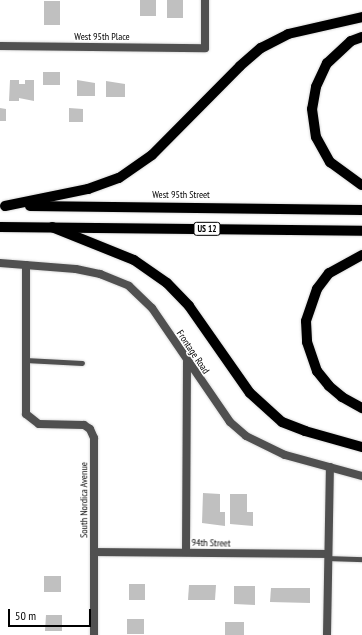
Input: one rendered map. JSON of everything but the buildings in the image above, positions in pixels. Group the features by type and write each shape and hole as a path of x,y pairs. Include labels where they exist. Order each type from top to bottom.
{"main road":[{"path":"2,206 88,189 119,178 152,155 240,66 261,48 288,34 362,17"},
{"path":"362,37 351,41 326,63 316,87 312,109 316,137 330,162 362,185"},
{"name":"West 95th Street","path":"2,206 362,210"},
{"name":"US 12","path":"0,227 362,231"},
{"path":"52,227 134,260 167,283 189,306 250,393 282,422 305,431 362,447"},
{"path":"362,256 329,273 317,289 306,321 307,342 317,371 337,393 362,408"}],"street":[{"name":"West 95th Place","path":"0,46 205,48 205,0"},
{"name":"Frontage Road","path":"0,263 100,274 129,286 152,308 187,362 230,422 246,436 285,455 362,476"},
{"path":"25,360 26,265"},
{"name":"South Nordica Avenue","path":"25,360 25,409 30,419 39,424 84,424 92,433 94,635"},
{"path":"186,552 187,362"},
{"path":"327,635 330,467"},
{"name":"94th Street","path":"94,552 186,552 328,556"}],"lane":[{"path":"25,360 82,363"},
{"path":"328,556 362,559"}]}
